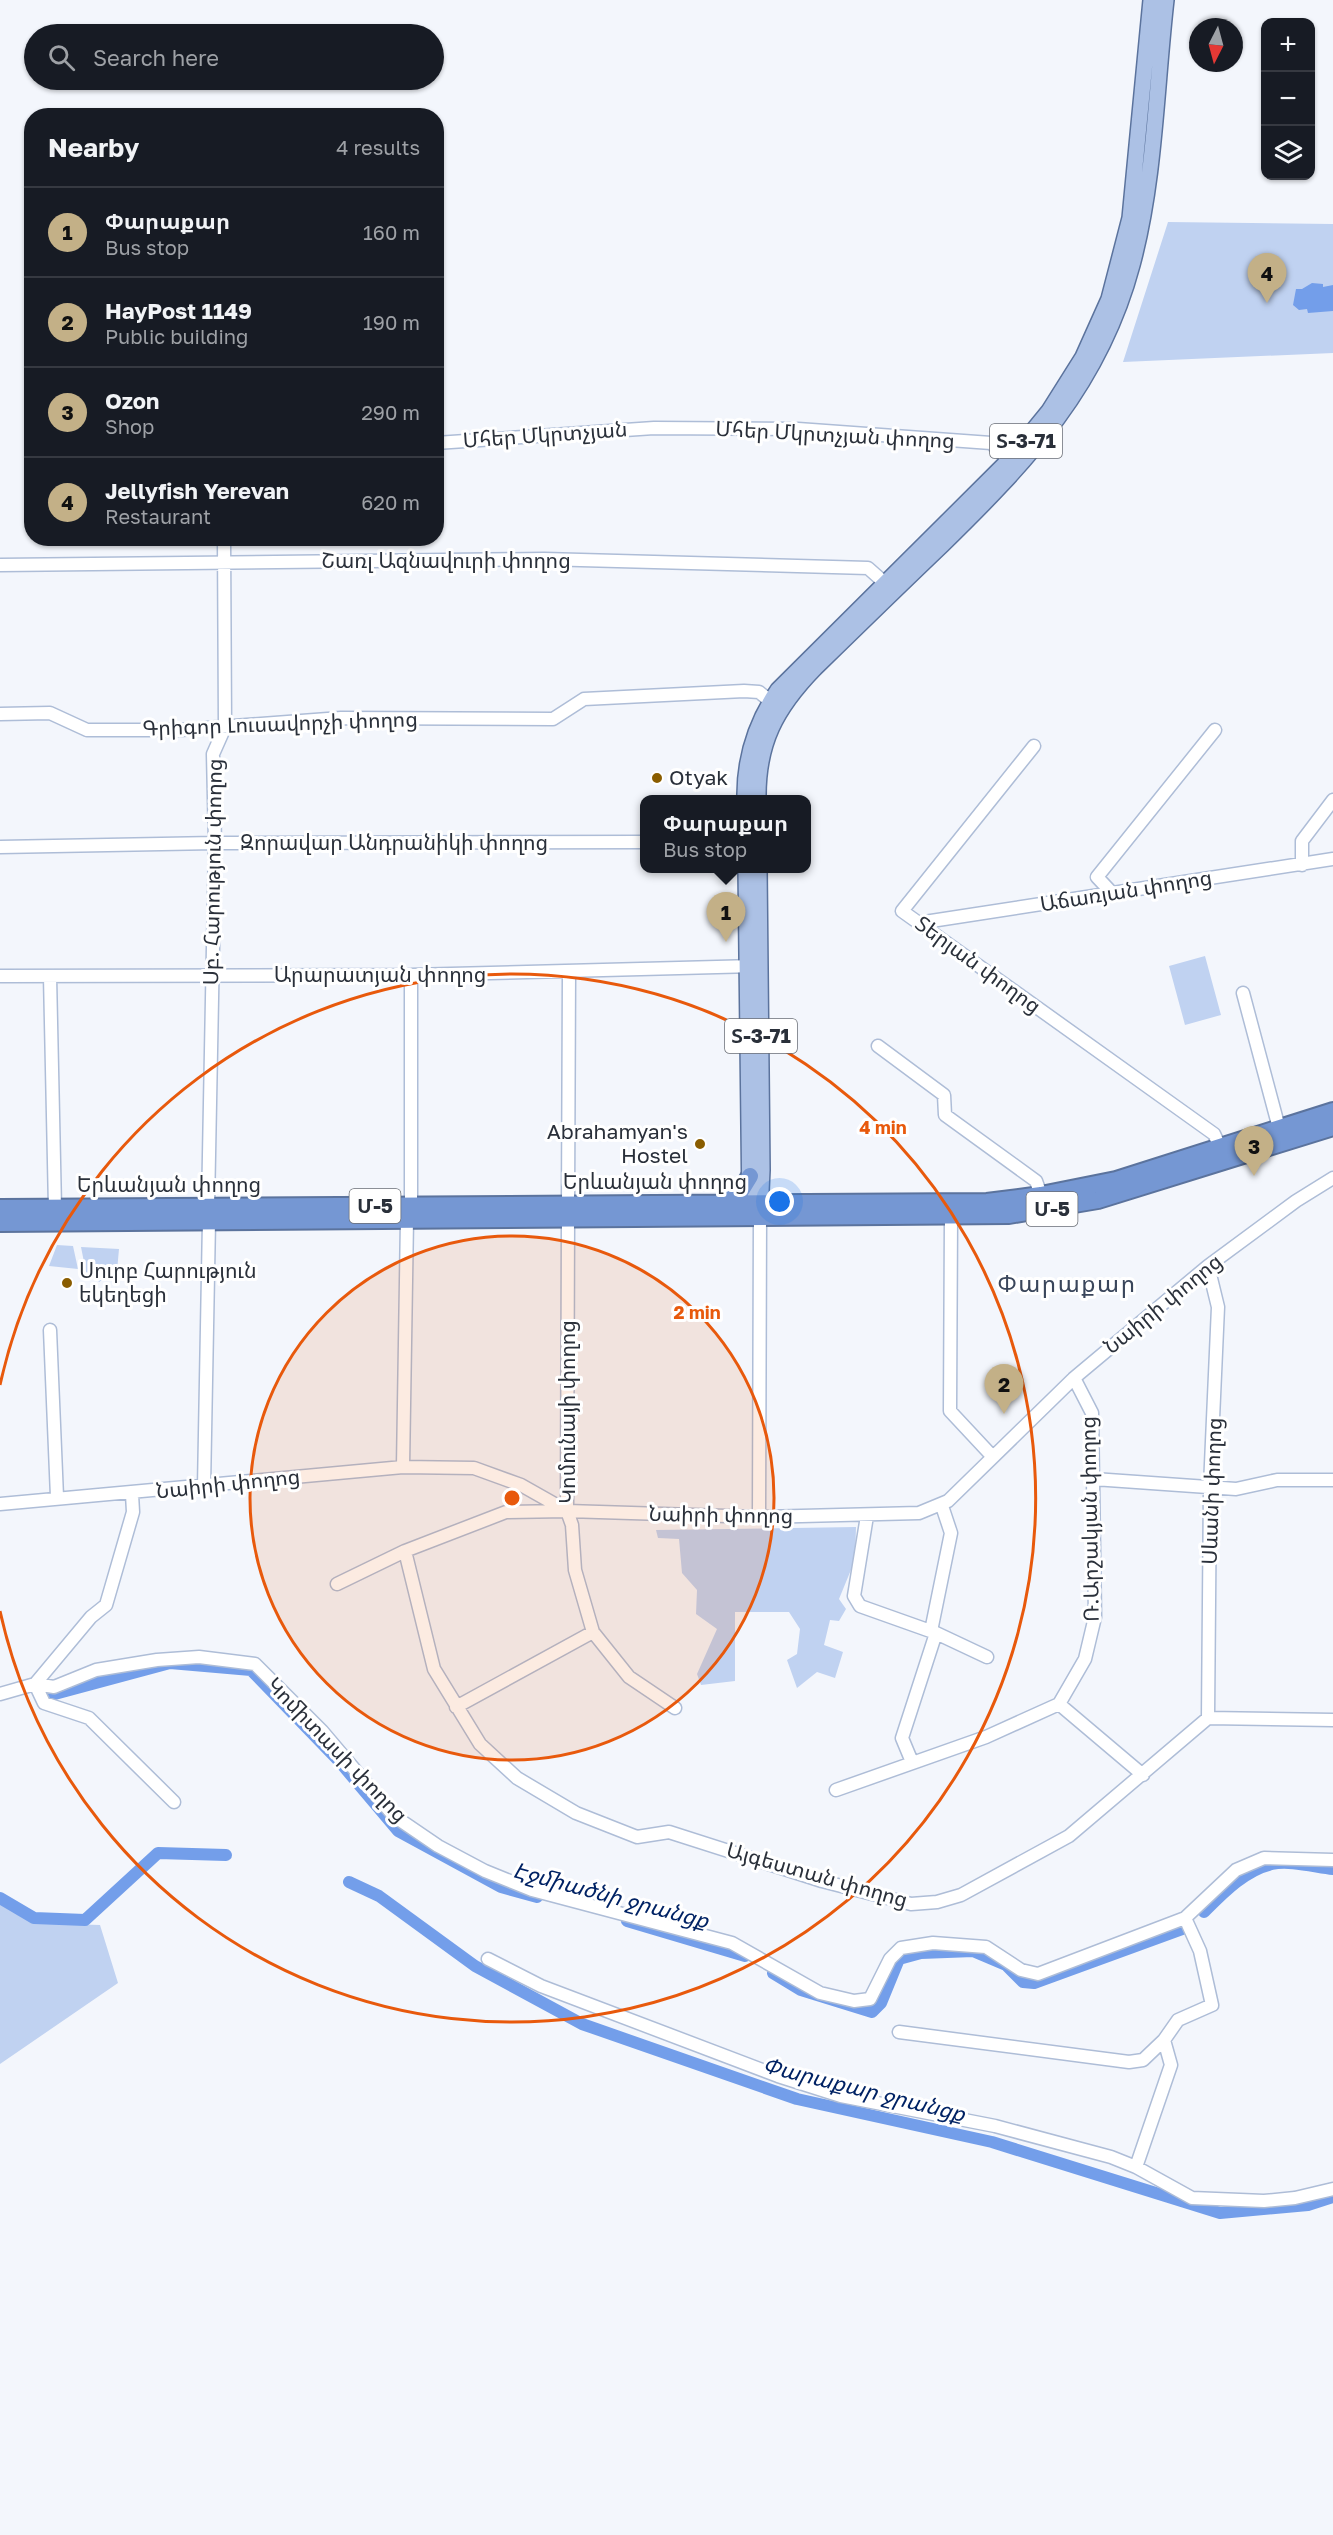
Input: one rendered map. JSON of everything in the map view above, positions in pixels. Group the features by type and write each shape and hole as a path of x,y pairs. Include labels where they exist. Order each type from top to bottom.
{"highway":[{"name":"Երևանյան փողոց","path":"568,1212 717,1205 756,1214 987,1202 1041,1195 1116,1180 1333,1112"},
{"name":"Երևանյան փողոց","path":"0,1223 208,1214 568,1212 951,1217 1009,1215 1098,1200 1333,1127"},
{"path":"717,1205 739,1194 750,1176"},
{"name":"Երևանյան փողոց","path":"0,1208 208,1214"}],"main road":[{"name":"Տ-3-71","path":"745,795 750,748 757,727 770,701 791,673 886,584 1010,460 1036,429 1072,376 1092,338 1115,279 1133,197 1151,0"},
{"name":"Տ-3-71","path":"758,795 759,766 764,745 788,699 815,668 1021,466 1064,410 1100,351 1118,309 1137,245 1150,159 1166,0"},
{"name":"Տ-3-71","path":"746,873 754,966 762,1170 756,1214"},
{"name":"Տ-3-71","path":"756,1214 750,1176 754,966 759,873"}],"street":[{"name":"Մհեր Մկրտչյան փողոց","path":"654,428 798,429 991,443 1010,460"},
{"name":"Մհեր Մկրտչյան","path":"444,442 654,428"},
{"name":"Սբ. Հարություն փողոց","path":"204,1487 214,843 213,754 225,727 224,546"},
{"name":"Շառլ Ազնավուրի փողոց","path":"0,566 543,560 868,568 886,584"},
{"name":"Գրիգոր Լուսավորչի փողոց","path":"0,714 50,713 87,730 180,730 341,718 553,719 584,699 744,690 759,692 770,701"},
{"path":"1112,893 1097,877 1215,730"},
{"name":"Տերյան փողոց","path":"1034,746 902,911 1214,1134 1220,1147"},
{"path":"1302,865 1302,841 1333,800"},
{"name":"Զորավար Անդրանիկի փողոց","path":"0,847 214,843 640,842"},
{"name":"Աճառյան փողոց","path":"918,923 1333,859"},
{"name":"Արարատյան փողոց","path":"0,976 569,973 754,966"},
{"name":"Կոմունայի փողոց","path":"569,973 567,1511 572,1525 575,1570 593,1632 629,1677 675,1708"},
{"path":"403,1467 409,1213 411,975"},
{"path":"50,976 55,1208"},
{"path":"1243,993 1280,1128"},
{"path":"878,1046 944,1095 945,1115 1036,1181 1041,1195"},
{"name":"Նաիրի փողոց","path":"0,1504 57,1497 132,1494 403,1467 474,1468 521,1485 567,1511 759,1518 920,1513 942,1506 1074,1378 1208,1266 1296,1201 1333,1178"},
{"path":"756,1214 759,1518"},
{"path":"951,1217 950,1411 992,1456"},
{"name":"Սևանի փողոց","path":"1208,1266 1218,1307 1210,1486 1208,1718"},
{"path":"50,1330 57,1497"},
{"name":"Ռ.Արշակյան փողոց","path":"1059,1704 1085,1659 1095,1617 1092,1413 1074,1378"},
{"path":"1094,1479 1236,1489 1277,1480 1333,1480"},
{"path":"132,1494 133,1512 106,1605 91,1617 35,1684 44,1703 89,1718 174,1802"},
{"path":"912,1762 902,1738 934,1632 951,1533 942,1506"},
{"path":"337,1584 405,1551 506,1512 567,1511"},
{"path":"867,1516 854,1596 860,1606 934,1632 987,1657"},
{"name":"Այգեստան փողոց","path":"405,1551 434,1669 480,1744 517,1778 576,1813 637,1837 669,1832 822,1881 911,1904 937,1902 961,1895 1069,1836 1208,1718"},
{"path":"456,1707 593,1632"},
{"name":"Կոմիտասի փողոց","path":"0,1694 35,1684 54,1687 96,1670 157,1660 200,1657 255,1665 322,1731 394,1816 438,1846 485,1871 532,1890 732,1943 820,1993 854,2001 870,1999 890,1959 901,1948 933,1943 986,1947 1021,1970 1038,1974 1185,1918 1236,1870 1264,1858 1333,1860"},
{"path":"836,1790 986,1737 1059,1704 1143,1775"},
{"path":"1208,1718 1333,1720"},
{"path":"899,2032 1129,2062 1143,2060 1164,2040 1178,2020 1212,2005 1200,1951 1185,1918"},
{"path":"488,1959 541,1986 778,2076 841,2096 995,2126 1111,2157 1136,2167 1192,2198 1264,2201 1295,2198 1333,2189"},
{"path":"1136,2167 1171,2065 1164,2040"}],"shaded area":[{"path":"1168,222 1333,224 1333,353 1123,362"},
{"path":"1205,956 1221,1015 1185,1025 1169,966"},
{"path":"57,1245 73,1246 78,1269 49,1266"},
{"path":"81,1247 119,1249 117,1271 99,1282 95,1275 86,1272"},
{"path":"856,1527 855,1560 839,1599 846,1609 839,1621 830,1620 824,1645 843,1652 835,1678 817,1672 797,1688 787,1660 797,1654 800,1629 789,1612 735,1612 735,1681 701,1685 697,1674 717,1629 696,1614 697,1590 682,1573 679,1539 658,1538 656,1530"},
{"path":"0,1895 33,1923 100,1925 118,1983 0,2064"}],"water":[{"path":"1312,283 1323,284 1323,287 1333,285 1333,311 1308,313 1307,309 1299,310 1293,305 1296,289 1302,289"}],"waterway":[{"name":"Էջմիածնի ջրանցք","path":"51,1695 170,1663 251,1670 339,1761 398,1831 501,1887 537,1897"},
{"name":"Փարաքար ջրանցք","path":"0,1898 34,1918 85,1920 158,1853 226,1855"},
{"name":"Էջմիածնի ջրանցք","path":"1204,1912 1235,1883 1262,1867 1286,1863 1333,1869"},
{"name":"Փարաքար ջրանցք","path":"349,1882 379,1896 475,1966 582,2024 797,2099 992,2142 1220,2213 1308,2205 1333,2197"},
{"name":"Էջմիածնի ջրանցք","path":"627,1921 745,1956"},
{"name":"Էջմիածնի ջրանցք","path":"773,1973 801,1990 872,2012 881,2003 899,1959 921,1953 973,1951 1006,1965 1023,1982 1034,1983 1182,1929"}],"place":[{"name":"Jellyfish Yerevan","path":"1267,303"},
{"name":"Otyak","path":"657,778"},
{"name":"Փարաքար","path":"726,942"},
{"name":"Abrahamyan's Hostel","path":"700,1144"},
{"name":"Ozon","path":"1254,1176"},
{"name":"Սուրբ Հարություն եկեղեցի","path":"67,1283"},
{"name":"HayPost 1149","path":"1004,1414"}],"district":[{"name":"Փարաքար","path":"1067,1284"}]}
